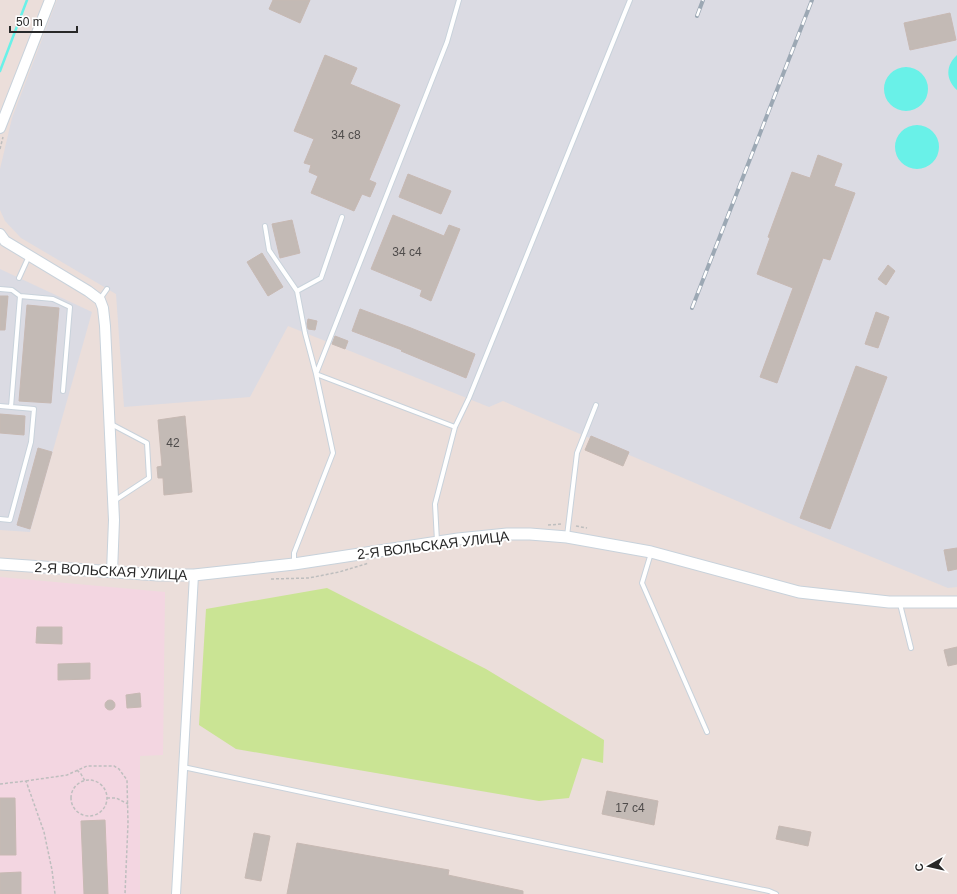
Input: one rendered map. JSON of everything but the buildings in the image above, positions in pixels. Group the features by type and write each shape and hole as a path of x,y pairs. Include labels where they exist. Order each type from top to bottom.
{"main road":[{"name":"2-Я ВОЛЬСКАЯ УЛИЦА","path":"0,564 158,575 194,575 294,564 437,542 507,534 530,534 567,537 651,552 799,592 889,602 957,602"}],"street":[{"path":"0,128 50,0"},
{"path":"0,234 5,241 88,290 100,300 103,308 114,520 112,572"},
{"path":"176,894 194,575"}],"lane":[{"path":"316,374 447,42 459,0"},
{"path":"437,542 435,504 455,427 469,398 630,0"},
{"path":"297,291 321,278 342,216"},
{"path":"265,226 269,250 297,291 304,332 316,374 333,453 294,553 294,564"},
{"path":"19,278 30,255"},
{"path":"0,289 12,290 20,296 53,299 70,307 63,391"},
{"path":"100,300 107,289"},
{"path":"11,407 20,296"},
{"path":"316,374 455,427"},
{"path":"567,537 577,452 596,405"},
{"path":"0,406 34,409 32,442 10,520 0,519"},
{"path":"110,423 147,443 149,478 113,501"},
{"path":"651,552 642,583 707,732"},
{"path":"900,601 911,648"},
{"path":"183,767 762,889 776,894"}],"path":[{"path":"271,579 309,578 339,572 374,562"},
{"path":"0,784 67,775 87,766 114,766 119,769 127,780 128,804 126,894"},
{"path":"77,770 85,781"},
{"path":"91,780 102,786 106,791 107,798 106,805 102,811 90,817 82,816 76,812 72,805 71,798 73,790 78,784 91,780"},
{"path":"26,781 44,832 52,870 55,894"},
{"path":"107,798 116,798 128,804"}],"shaded area":[{"path":"57,0 957,0 957,587 948,588 791,524 503,401 489,407 288,326 250,397 124,407 116,294 21,238 5,221 0,210 0,169 12,118"},
{"path":"0,269 92,312 30,532 0,530"},
{"path":"0,577 165,592 163,755 140,756 140,894 0,894"}],"green space":[{"path":"327,588 486,669 604,740 603,763 582,758 569,798 539,801 236,749 199,725 206,609"}],"water":[{"path":"957,55 957,90 950,81 948,72 953,59"},
{"path":"902,67 910,67 922,73 928,85 928,93 922,105 910,111 902,111 890,105 884,93 884,85 890,73"},
{"path":"913,125 921,125 933,131 939,143 939,151 933,163 921,169 913,169 901,163 895,151 895,143 901,131"}],"waterway":[{"path":"0,71 27,0"}],"railway":[{"path":"697,16 703,0"},
{"path":"692,308 812,0"}]}
